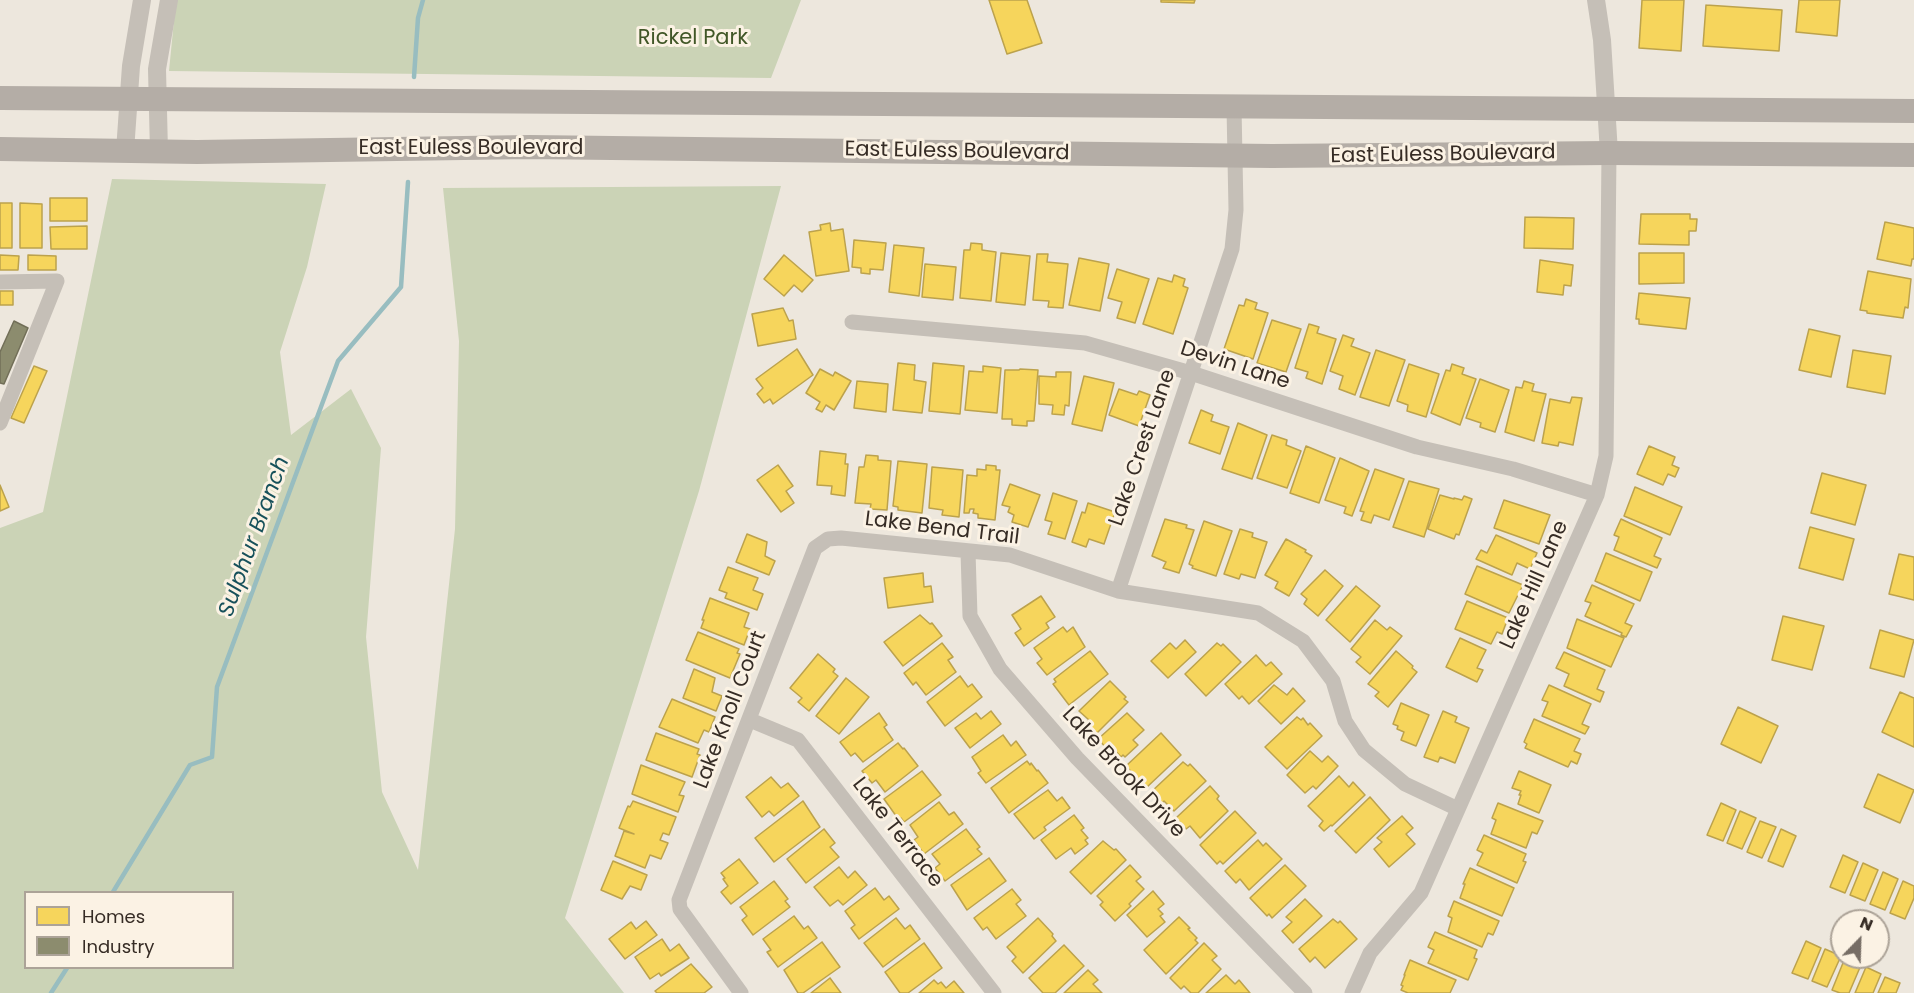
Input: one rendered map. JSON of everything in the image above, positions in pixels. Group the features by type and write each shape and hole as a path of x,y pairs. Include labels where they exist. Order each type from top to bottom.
{"main road":[{"name":"East Euless Boulevard","path":"0,98 1914,111"},
{"name":"East Euless Boulevard","path":"0,149 159,152 530,147 1235,156 1609,153 1914,155"}],"street":[{"path":"124,151 132,56 142,0"},
{"path":"159,152 157,69 169,0"},
{"path":"1596,0 1602,40 1609,153"},
{"name":"Lake Crest Lane","path":"1118,591 1232,249 1236,210 1234,107"},
{"name":"Lake Hill Lane","path":"1352,993 1370,953 1421,893 1597,495 1606,456 1609,153"},
{"path":"0,282 57,281 0,423"},
{"name":"Devin Lane","path":"852,322 1085,344 1191,373 1417,447 1514,469 1597,495"},
{"name":"Lake Bend Trail","path":"828,539 841,538 1010,555 1118,591 1258,613 1303,641 1333,681 1345,721 1364,750 1405,784 1458,809"},
{"name":"Lake Knoll Court","path":"741,993 680,909 679,900 815,548 828,539"},
{"name":"Lake Brook Drive","path":"968,552 970,616 1000,669 1077,758 1305,993"},
{"name":"Lake Terrace","path":"750,720 798,740 994,993"}],"green space":[{"name":"Rickel Park","path":"176,0 801,0 771,78 169,71"},
{"path":"112,179 326,184 307,267 280,352 291,435 351,389 381,448 366,637 382,792 418,870 455,529 459,341 443,188 781,186 699,491 565,918 624,993 0,993 0,528 43,512"}],"building: Homes":[{"path":"989,0 1027,0 1042,43 1007,54"},
{"path":"1161,0 1195,0 1194,3 1161,2"},
{"path":"1642,0 1684,0 1681,51 1639,48"},
{"path":"1799,0 1840,0 1837,36 1796,32"},
{"path":"1706,5 1782,10 1779,51 1703,46"},
{"path":"50,198 87,198 87,221 50,221"},
{"path":"0,203 12,203 12,248 0,248"},
{"path":"20,203 42,204 42,248 20,248"},
{"path":"1641,214 1690,214 1690,219 1697,219 1696,231 1689,231 1689,245 1639,244"},
{"path":"1525,217 1574,218 1573,249 1524,248"},
{"path":"1885,222 1914,228 1914,259 1912,259 1911,266 1877,259"},
{"path":"830,223 831,231 843,229 849,271 816,276 809,232 821,230 820,225"},
{"path":"87,226 87,249 51,249 50,227"},
{"path":"854,240 886,243 883,270 870,269 870,274 861,273 861,268 852,267"},
{"path":"971,243 982,244 982,250 996,252 991,301 960,298 964,250 970,250"},
{"path":"894,245 924,248 919,296 889,292"},
{"path":"1001,253 1030,256 1025,305 996,302"},
{"path":"1639,253 1684,253 1684,283 1639,284"},
{"path":"1037,254 1048,254 1047,262 1068,264 1063,308 1048,307 1049,301 1033,300"},
{"path":"0,255 19,256 18,270 0,270"},
{"path":"28,255 56,256 56,270 28,270"},
{"path":"784,255 813,280 802,292 794,285 784,296 764,279"},
{"path":"1079,258 1109,264 1100,311 1069,305"},
{"path":"1540,260 1573,265 1571,286 1564,285 1563,295 1537,292"},
{"path":"925,264 956,267 953,300 922,297"},
{"path":"1117,269 1149,279 1135,323 1117,318 1122,302 1108,298"},
{"path":"1868,271 1911,279 1908,308 1905,307 1903,318 1860,310"},
{"path":"1174,275 1185,279 1183,286 1188,288 1173,334 1143,324 1158,278 1172,282"},
{"path":"0,291 13,291 13,305 0,305"},
{"path":"1639,293 1690,298 1686,329 1639,324 1639,319 1636,319"},
{"path":"1246,299 1257,303 1255,309 1268,313 1253,359 1224,349 1239,305 1244,306"},
{"path":"783,308 789,321 793,320 796,339 758,346 752,314"},
{"path":"1272,320 1301,329 1286,372 1257,363"},
{"path":"1309,324 1319,327 1317,333 1336,339 1322,384 1306,378 1308,372 1295,368"},
{"path":"1809,329 1840,336 1831,377 1799,370"},
{"path":"1343,335 1354,339 1351,346 1370,353 1355,395 1339,389 1343,376 1330,371"},
{"path":"797,349 813,375 773,404 770,399 764,403 757,394 763,388 756,379"},
{"path":"1376,350 1405,360 1389,406 1360,397"},
{"path":"1853,350 1891,356 1885,394 1847,387"},
{"path":"898,363 915,365 914,380 926,382 922,413 893,410"},
{"path":"933,363 964,366 960,414 929,411"},
{"path":"1409,364 1439,374 1426,417 1407,411 1408,405 1397,401"},
{"path":"1452,364 1464,368 1462,374 1476,379 1460,425 1431,413 1446,370 1450,371"},
{"path":"34,366 47,371 24,423 11,418"},
{"path":"983,366 1001,368 997,413 965,410 969,371 983,372"},
{"path":"820,369 833,376 835,372 851,381 834,410 826,405 822,412 816,409 820,402 806,393"},
{"path":"1005,370 1038,370 1034,421 1027,421 1027,426 1012,425 1012,419 1002,419"},
{"path":"1056,372 1071,372 1069,406 1065,405 1064,415 1052,414 1053,405 1039,404 1039,376 1056,377"},
{"path":"1084,376 1114,383 1102,431 1072,424"},
{"path":"1480,379 1509,390 1495,432 1480,427 1481,423 1466,418"},
{"path":"857,381 888,384 886,412 854,408"},
{"path":"1524,381 1534,384 1532,391 1546,394 1534,441 1505,432 1516,387 1522,388"},
{"path":"1119,389 1137,395 1139,391 1150,395 1139,426 1109,415"},
{"path":"1572,397 1582,398 1573,445 1559,442 1558,446 1542,443 1550,399 1570,403"},
{"path":"1201,410 1213,415 1211,421 1229,427 1220,454 1189,443"},
{"path":"1238,423 1267,435 1252,479 1222,469"},
{"path":"1272,435 1287,440 1286,445 1301,451 1287,488 1257,478"},
{"path":"1306,446 1335,458 1319,503 1290,493"},
{"path":"1649,446 1675,457 1672,465 1679,468 1675,477 1668,474 1663,485 1637,474"},
{"path":"820,451 846,454 845,464 848,464 845,496 831,494 832,486 817,485"},
{"path":"866,455 878,456 878,460 891,461 887,510 870,509 871,504 855,503 859,467 864,467"},
{"path":"1340,458 1369,471 1352,516 1344,513 1346,507 1325,500"},
{"path":"898,461 927,464 922,513 898,510 898,507 893,506"},
{"path":"778,465 793,486 786,491 794,503 781,512 757,480"},
{"path":"986,465 996,466 996,470 1000,470 995,520 978,518 978,514 973,513 974,509 970,509 969,513 964,513 967,475 977,476 977,469 986,470"},
{"path":"932,467 963,470 959,517 942,515 943,510 929,508"},
{"path":"1375,469 1404,479 1389,520 1374,515 1371,523 1361,520 1364,512 1360,511"},
{"path":"1822,473 1866,485 1855,525 1811,513"},
{"path":"1409,481 1439,489 1424,537 1393,527"},
{"path":"1010,484 1040,495 1028,527 1012,522 1014,515 1008,512 1010,507 1002,505"},
{"path":"0,485 9,507 0,511"},
{"path":"1635,487 1682,507 1670,535 1624,516"},
{"path":"1053,493 1077,501 1065,539 1048,534 1052,522 1045,520"},
{"path":"1440,495 1462,500 1464,496 1472,499 1459,535 1456,534 1454,539 1428,529"},
{"path":"1504,500 1550,515 1539,544 1494,528"},
{"path":"1088,503 1115,512 1104,544 1089,539 1086,547 1072,542 1082,512 1085,513"},
{"path":"1165,519 1187,525 1186,528 1194,530 1179,573 1163,568 1166,562 1152,556"},
{"path":"1621,519 1662,538 1654,556 1661,559 1657,568 1614,550 1619,537 1614,535"},
{"path":"1204,521 1232,531 1216,576 1192,568 1193,566 1189,564"},
{"path":"1810,527 1854,539 1843,580 1799,568"},
{"path":"1240,529 1253,533 1252,537 1267,542 1255,578 1241,574 1239,579 1224,574"},
{"path":"747,534 767,542 765,556 775,561 769,575 736,562"},
{"path":"1496,535 1537,553 1530,569 1517,563 1512,575 1476,559 1481,550 1487,553"},
{"path":"1286,539 1312,556 1289,596 1275,588 1278,582 1265,575"},
{"path":"1606,553 1652,572 1640,601 1595,581"},
{"path":"1899,554 1914,557 1914,600 1889,594"},
{"path":"1477,566 1523,585 1509,613 1465,594"},
{"path":"728,567 758,578 753,590 763,594 757,610 725,598 727,593 719,590"},
{"path":"1325,570 1343,586 1318,616 1304,604 1307,599 1301,594"},
{"path":"923,573 924,587 931,586 933,602 888,608 884,578"},
{"path":"1592,585 1634,604 1625,623 1632,626 1626,637 1585,616 1591,603 1585,601"},
{"path":"1356,586 1380,606 1350,642 1326,620"},
{"path":"1041,596 1055,617 1046,623 1049,628 1024,646 1015,633 1021,629 1012,615"},
{"path":"710,598 749,613 744,627 750,629 744,645 701,628"},
{"path":"1467,601 1508,618 1502,634 1497,632 1491,644 1455,629"},
{"path":"920,615 930,624 932,623 942,636 903,666 884,642"},
{"path":"1783,616 1824,626 1812,670 1772,660"},
{"path":"1577,619 1624,638 1611,667 1567,648"},
{"path":"1375,620 1387,630 1390,627 1402,636 1370,674 1356,662 1361,657 1351,649"},
{"path":"1063,627 1067,632 1073,627 1085,647 1047,675 1037,663 1042,659 1034,648"},
{"path":"1880,630 1914,640 1904,677 1870,668"},
{"path":"698,632 739,649 737,653 740,654 730,678 686,660"},
{"path":"1460,638 1486,650 1477,668 1483,670 1477,682 1446,667"},
{"path":"1185,640 1196,652 1168,678 1151,661 1170,643 1176,649"},
{"path":"942,643 953,657 948,660 956,672 926,695 916,682 913,685 904,673"},
{"path":"1217,643 1221,646 1223,644 1241,662 1206,696 1185,674"},
{"path":"1090,651 1108,674 1069,705 1053,684 1056,682 1054,679"},
{"path":"1396,651 1417,672 1388,707 1375,696 1379,692 1368,684"},
{"path":"1564,652 1605,670 1597,689 1604,692 1600,702 1564,686 1569,674 1556,668"},
{"path":"818,654 835,669 833,672 838,676 809,711 798,702 802,698 790,688"},
{"path":"1256,655 1266,666 1271,662 1282,674 1249,704 1242,696 1239,699 1225,684"},
{"path":"694,669 715,678 712,692 722,696 716,711 683,698"},
{"path":"960,676 968,687 972,684 982,697 945,726 927,702"},
{"path":"846,678 869,697 839,734 816,716"},
{"path":"1110,681 1128,702 1095,735 1085,725 1089,720 1079,711"},
{"path":"1274,685 1287,695 1293,688 1305,701 1281,724 1258,701"},
{"path":"1549,685 1591,704 1582,724 1589,727 1585,734 1542,716 1548,702 1542,700"},
{"path":"1900,692 1914,698 1914,747 1882,732"},
{"path":"672,699 715,717 709,732 704,730 698,743 659,727"},
{"path":"1401,703 1429,715 1416,746 1401,740 1404,732 1393,724"},
{"path":"1738,707 1778,726 1761,763 1721,744"},
{"path":"991,711 1001,724 970,748 955,728 976,713 981,719"},
{"path":"1443,711 1457,717 1455,722 1469,728 1455,763 1440,757 1438,762 1424,757"},
{"path":"879,713 887,725 884,727 893,740 863,762 855,753 851,756 840,742"},
{"path":"1127,713 1144,730 1133,740 1138,745 1125,757 1123,755 1121,757 1114,749 1110,752 1098,739"},
{"path":"1297,717 1301,720 1303,718 1308,725 1310,723 1322,736 1287,769 1265,747"},
{"path":"1534,719 1580,739 1574,751 1581,754 1577,764 1571,761 1568,767 1525,748 1527,744 1524,742"},
{"path":"656,733 699,749 697,754 700,755 692,777 646,760"},
{"path":"1161,733 1181,755 1146,788 1126,766"},
{"path":"1003,735 1011,746 1016,741 1026,755 986,783 978,773 981,771 972,757"},
{"path":"898,743 918,766 885,792 876,780 872,783 862,771"},
{"path":"1310,751 1322,762 1328,756 1338,766 1316,789 1313,786 1305,793 1287,775"},
{"path":"1027,761 1048,783 1009,813 991,788"},
{"path":"1183,762 1188,766 1190,764 1206,781 1174,811 1164,801 1161,804 1150,793"},
{"path":"641,765 685,782 679,795 684,796 678,812 632,794"},
{"path":"922,771 941,795 904,822 901,818 899,820 884,799"},
{"path":"1519,771 1551,785 1539,813 1518,804 1521,791 1512,788"},
{"path":"1878,774 1914,790 1900,823 1864,807"},
{"path":"1339,776 1349,787 1353,782 1365,795 1324,831 1319,826 1323,821 1308,806"},
{"path":"771,777 781,788 788,783 799,796 774,816 769,811 762,817 746,797"},
{"path":"1210,786 1219,796 1217,799 1228,811 1200,838 1190,826 1186,829 1176,818"},
{"path":"1048,790 1057,801 1062,797 1070,808 1044,827 1046,830 1034,839 1014,814"},
{"path":"1370,797 1390,820 1356,853 1335,831"},
{"path":"633,801 676,817 669,835 663,833 660,840 668,843 661,859 650,855 645,868 615,856 624,831 634,834 619,828 628,806 630,807"},
{"path":"803,801 820,827 774,862 755,838"},
{"path":"939,802 949,815 954,812 963,824 924,854 914,840 918,837 910,825"},
{"path":"1498,803 1543,821 1537,834 1532,832 1526,848 1491,834 1496,820 1492,818"},
{"path":"1721,803 1736,810 1723,841 1707,835"},
{"path":"1235,811 1256,833 1223,864 1220,861 1217,864 1200,845"},
{"path":"1740,811 1756,818 1742,849 1727,843"},
{"path":"1074,815 1084,828 1081,830 1088,838 1085,840 1088,844 1075,854 1071,848 1056,859 1041,840"},
{"path":"1402,816 1413,828 1406,834 1415,844 1389,867 1374,849 1382,842 1377,838"},
{"path":"1760,821 1776,827 1762,858 1747,852"},
{"path":"824,829 835,843 830,847 839,857 806,883 787,859"},
{"path":"966,829 980,847 977,849 982,854 945,881 935,868 940,864 932,854"},
{"path":"1781,829 1796,836 1783,867 1768,861"},
{"path":"1484,835 1526,854 1523,861 1526,862 1517,883 1477,865 1483,853 1477,850"},
{"path":"1258,840 1263,846 1266,843 1282,859 1249,890 1240,879 1236,883 1225,871"},
{"path":"1103,841 1114,850 1116,849 1126,860 1091,894 1070,872"},
{"path":"1843,855 1858,862 1845,893 1830,887"},
{"path":"989,858 1006,881 967,910 951,885"},
{"path":"739,859 758,883 731,904 721,892 728,886 721,873"},
{"path":"613,861 647,875 641,890 630,886 622,899 601,890"},
{"path":"1863,863 1878,870 1865,901 1850,895"},
{"path":"1130,865 1141,877 1136,881 1144,889 1115,921 1100,905 1103,902 1097,896"},
{"path":"1285,865 1306,886 1272,918 1269,914 1267,916 1250,898"},
{"path":"839,867 848,878 855,871 867,885 843,905 838,900 830,906 814,887"},
{"path":"1470,868 1514,888 1502,916 1460,898"},
{"path":"1883,872 1898,879 1885,909 1870,904"},
{"path":"774,881 788,899 785,901 790,907 753,935 742,920 747,916 740,907"},
{"path":"1903,881 1914,886 1914,898 1905,919 1890,913"},
{"path":"875,888 884,900 889,896 899,909 859,939 851,928 855,925 845,911"},
{"path":"1012,889 1021,900 1016,904 1026,916 996,939 987,927 983,930 974,918"},
{"path":"1153,891 1164,904 1158,909 1163,914 1160,916 1165,922 1147,937 1127,915"},
{"path":"1305,899 1322,916 1293,943 1282,931 1292,922 1286,917"},
{"path":"1454,901 1499,921 1493,935 1488,933 1482,947 1448,932 1452,918 1448,916"},
{"path":"794,916 804,929 808,926 817,938 778,967 767,952 771,950 763,939"},
{"path":"1179,917 1190,928 1188,929 1197,938 1195,940 1198,943 1166,974 1144,950"},
{"path":"896,918 905,929 910,925 920,939 883,967 864,943"},
{"path":"1038,918 1053,934 1056,941 1023,973 1012,961 1016,957 1007,947"},
{"path":"1333,919 1338,923 1340,921 1357,939 1325,968 1315,957 1310,962 1299,949"},
{"path":"646,921 657,935 625,959 609,939 631,922 636,929"},
{"path":"1435,932 1477,950 1474,958 1477,959 1468,980 1428,963 1434,950 1428,947"},
{"path":"662,939 670,951 679,944 689,958 661,976 659,973 650,979 635,957"},
{"path":"1806,941 1821,948 1808,979 1792,973"},
{"path":"822,942 840,967 803,993 798,993 784,970"},
{"path":"924,943 942,968 908,993 900,993 885,972"},
{"path":"1204,943 1217,956 1212,960 1221,969 1198,993 1191,993 1184,986 1181,989 1170,978"},
{"path":"1064,945 1084,966 1055,993 1043,993 1029,978"},
{"path":"1825,949 1830,951 1830,969 1835,969 1827,987 1812,981"},
{"path":"1410,960 1456,980 1450,993 1408,993 1401,990"},
{"path":"691,964 712,987 704,993 657,993 655,991"},
{"path":"1841,969 1859,969 1849,993 1832,990"},
{"path":"1865,969 1881,974 1873,993 1855,993"},
{"path":"1088,970 1098,980 1093,984 1102,993 1064,993"},
{"path":"1226,975 1235,984 1239,980 1250,993 1206,993"},
{"path":"1885,977 1900,983 1896,993 1878,993"},
{"path":"830,978 841,993 811,993"},
{"path":"934,980 938,984 941,982 946,988 954,981 964,993 919,993"}],"building: Industry":[{"path":"14,321 28,328 4,384 0,383 0,352"}],"waterway":[{"name":"Sulphur Branch","path":"414,77 418,18 423,0"},
{"name":"Sulphur Branch","path":"114,891 190,765 212,757 217,687 338,361 401,287 408,182"},
{"name":"Sulphur Branch","path":"51,993 66,969"}]}
